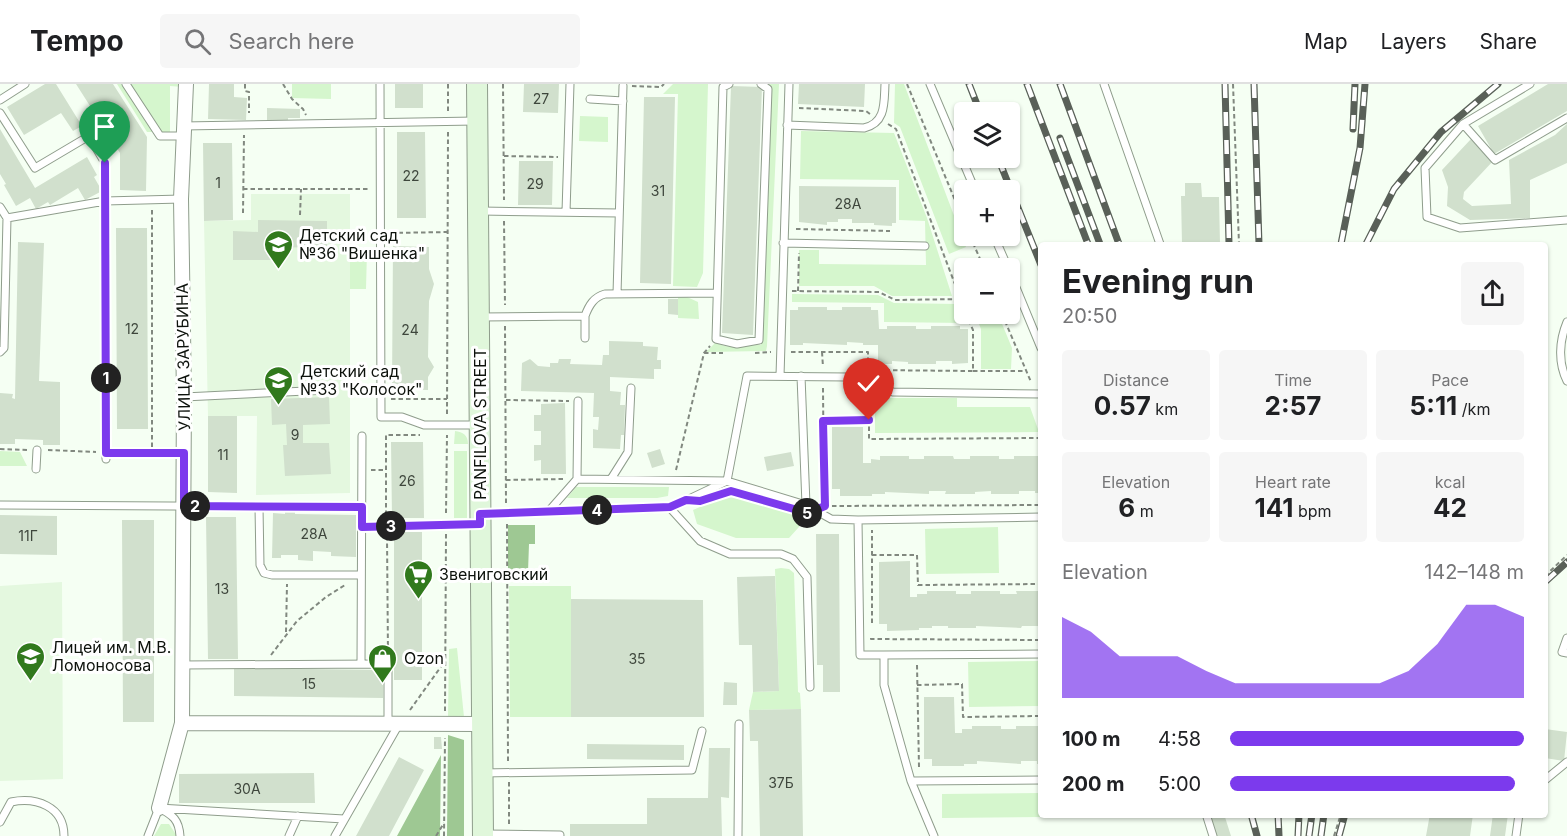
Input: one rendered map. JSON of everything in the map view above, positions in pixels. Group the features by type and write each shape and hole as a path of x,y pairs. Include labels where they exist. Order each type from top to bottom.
{"main road":[{"name":"PANFILOVA STREET","path":"477,84 483,835"}],"street":[{"name":"УЛИЦА ЗАРУБИНА","path":"159,808 182,723 184,397 181,199 186,84"},
{"path":"182,723 394,724 445,730 482,724"}],"lane":[{"path":"0,100 25,84"},
{"path":"126,84 160,136 183,131 246,125 477,121"},
{"path":"380,84 381,417 402,417 424,425 480,424"},
{"path":"566,212 570,84"},
{"path":"729,84 723,87 716,339 736,344 759,340 768,89 761,84"},
{"path":"780,376 789,84"},
{"path":"787,125 870,127 876,123 884,111 885,84"},
{"path":"930,84 971,180"},
{"path":"1104,84 1159,242"},
{"path":"1530,84 1463,124 1425,168 1427,217 1460,228 1567,220"},
{"path":"617,294 623,86"},
{"path":"590,99 622,101"},
{"path":"0,113 35,168 89,136 105,163 106,456"},
{"path":"1463,124 1495,160 1567,118"},
{"path":"7,218 105,201 181,199"},
{"path":"0,207 7,218 3,270 4,348 0,352"},
{"path":"478,212 619,213"},
{"path":"783,243 925,246"},
{"path":"585,338 585,316 588,308 598,296 716,294"},
{"path":"1020,297 1038,341"},
{"path":"479,317 585,316"},
{"path":"1567,322 1562,335 1561,369 1567,381"},
{"path":"727,481 747,376 848,377 893,392 1038,394"},
{"path":"801,376 806,504"},
{"path":"611,479 628,452 631,388"},
{"path":"184,397 327,390"},
{"path":"548,512 577,479 578,401"},
{"path":"361,664 362,436"},
{"path":"36,469 37,450"},
{"path":"577,479 727,481 806,504 831,519 1038,517"},
{"path":"362,527 446,525 507,514 670,507 727,481"},
{"path":"0,505 362,507"},
{"path":"259,507 260,565 264,573 272,575 362,575"},
{"path":"670,507 700,541 730,554 781,554 793,558 807,577 810,687"},
{"path":"858,520 860,655 1038,654"},
{"path":"1567,638 1562,652 1567,653"},
{"path":"884,655 884,685 911,781 934,836"},
{"path":"182,665 379,664 388,670 394,724 335,836"},
{"path":"738,836 739,724"},
{"path":"482,773 692,770 702,731"},
{"path":"1548,778 1567,762"},
{"path":"911,781 1038,780"},
{"path":"0,822 11,802 38,801 56,814 62,823 64,836"},
{"path":"159,808 344,819"},
{"path":"148,836 159,808"},
{"path":"159,808 172,814 178,822 180,836"},
{"path":"289,836 298,816"},
{"path":"1207,818 1213,836"},
{"path":"1516,836 1518,818"},
{"path":"483,835 560,835"}],"path":[{"path":"243,213 249,92 244,92 245,84"},
{"path":"283,84 292,99 303,109 311,124"},
{"path":"444,836 448,84"},
{"path":"503,84 509,834"},
{"path":"632,86 661,87 664,84"},
{"path":"907,84 954,198"},
{"path":"1233,84 1239,242"},
{"path":"794,108 866,111"},
{"path":"896,129 954,276"},
{"path":"504,156 568,157"},
{"path":"243,189 380,189"},
{"path":"300,215 301,189"},
{"path":"152,200 152,453"},
{"path":"790,229 890,231"},
{"path":"798,291 799,229"},
{"path":"388,239 388,232 448,232"},
{"path":"788,291 879,292 895,300 954,299"},
{"path":"970,324 972,330 973,371"},
{"path":"1006,324 1038,394"},
{"path":"822,352 825,506 1038,505"},
{"path":"747,353 868,352 868,370 1026,371"},
{"path":"674,480 704,353 726,353"},
{"path":"387,399 447,399"},
{"path":"506,400 578,401"},
{"path":"823,421 869,420 869,439 1038,438"},
{"path":"388,670 386,435 426,435"},
{"path":"0,449 106,456 184,453"},
{"path":"506,480 577,479"},
{"path":"1038,584 918,585 917,555 872,555 871,639 1038,640"},
{"path":"1548,573 1567,555"},
{"path":"286,634 288,575"},
{"path":"265,664 297,621 326,597 362,575"},
{"path":"394,724 445,661"},
{"path":"919,771 917,685 962,684 963,717 1038,716"},
{"path":"1334,836 1340,818"},
{"path":"436,836 444,823"}],"shaded area":[{"path":"117,84 183,84 183,87 170,86 170,132 147,132"},
{"path":"292,84 331,84 331,99 292,98"},
{"path":"673,84 708,84 703,273 697,287 673,286 678,94 663,94"},
{"path":"769,84 779,84 766,351 706,352 716,342 732,347 761,345"},
{"path":"895,84 904,84 954,215 954,246 966,247 949,254 900,127 894,123"},
{"path":"580,116 608,117 608,142 579,141"},
{"path":"801,131 894,133 927,218 952,296 892,296 874,286 799,286 799,250 819,250 819,264 926,265 925,221 899,220 899,180 800,179"},
{"path":"251,194 350,194 350,493 256,495 257,416 208,416 204,221 251,220"},
{"path":"367,251 366,289 350,289 350,252"},
{"path":"792,294 878,295 894,303 954,304 954,323 884,322 884,303 792,302"},
{"path":"678,297 687,297 698,302 699,319 678,318"},
{"path":"979,324 1002,324 1012,348 1011,369 981,369"},
{"path":"875,398 957,398 957,407 1030,407 1038,429 1038,432 875,433"},
{"path":"455,431 464,434 468,444 454,444"},
{"path":"0,451 20,452 27,466 0,466"},
{"path":"454,451 467,451 467,518 454,518"},
{"path":"576,487 669,487 668,496 657,498 567,498"},
{"path":"732,493 808,517 789,538 736,538 697,524 693,510"},
{"path":"998,527 999,573 926,574 925,529"},
{"path":"775,569 789,569 794,573 798,692 801,709 749,710 753,692 779,691"},
{"name":"Лицей им. М.В. Ломоносова","path":"62,582 63,779 0,781 0,586"},
{"path":"509,586 571,586 571,717 510,717"},
{"path":"457,648 464,717 448,717 449,649"},
{"path":"1038,661 1038,706 969,707 968,662"},
{"path":"1038,793 1038,817 942,818 942,794"},
{"path":"161,824 169,824 177,836 154,836"}],"green space":[{"path":"508,525 535,525 535,544 529,544 528,572 508,572"},
{"path":"448,735 464,740 464,836 447,836"},
{"path":"441,755 440,836 397,836"}],"building":[{"path":"45,84 56,84 82,126 73,131 61,113 24,135 7,107"},
{"path":"76,84 113,84 147,137 146,191 120,190 120,153"},
{"path":"209,84 234,84 234,97 247,98 246,120 208,119"},
{"path":"395,84 423,84 423,108 395,108"},
{"path":"524,84 559,84 558,113 523,112"},
{"path":"799,84 865,84 864,107 798,104"},
{"path":"1548,84 1567,84 1567,111 1494,154 1478,126"},
{"path":"731,86 762,87 753,335 722,333"},
{"path":"644,97 675,97 671,284 640,283"},
{"path":"267,108 300,109 300,118 288,118 288,121 267,121"},
{"path":"1567,124 1567,163 1530,180 1530,218 1470,220 1447,206 1448,187 1442,170 1471,139 1494,160 1464,192 1463,199 1472,206 1511,204 1509,160 1555,135"},
{"path":"0,129 35,188 87,157 97,175 94,177 102,191 85,200 78,188 50,205 48,202 36,209 30,198 16,206 0,174"},
{"path":"397,132 425,132 426,218 397,218"},
{"path":"203,143 232,143 233,220 204,221"},
{"path":"519,161 553,161 552,205 518,205"},
{"path":"1185,183 1201,183 1202,197 1219,197 1220,242 1182,242 1181,196 1185,196"},
{"path":"799,186 896,187 896,223 892,223 892,226 852,223 852,219 838,219 838,222 827,222 827,225 799,222"},
{"path":"258,220 327,221 327,248 274,247 274,260 233,260 233,231 258,232"},
{"path":"116,228 147,228 148,429 117,429"},
{"path":"18,242 44,243 39,381 60,382 60,445 43,445 43,440 15,439 15,444 0,444 0,393 13,394 12,398 15,399"},
{"path":"393,246 429,247 429,269 434,284 429,301 428,357 434,367 428,377 428,390 392,389"},
{"path":"668,299 678,299 678,315 668,314"},
{"path":"798,307 827,307 827,310 842,310 842,307 871,307 871,310 878,310 879,329 887,329 887,326 916,326 916,329 931,329 931,326 960,326 960,329 968,329 968,363 952,364 952,361 936,361 936,364 908,364 908,362 892,361 892,364 878,364 878,345 847,342 847,345 803,343 803,345 790,345 790,310 798,310"},
{"path":"609,341 643,342 643,346 658,347 657,360 661,360 661,369 654,369 654,379 610,377 610,391 621,392 620,405 625,405 624,435 621,435 620,449 593,448 593,429 598,430 599,417 593,417 594,393 521,391 522,363 530,359 538,366 550,367 550,363 558,363 559,359 571,359 570,364 602,365 603,355 609,355"},
{"path":"329,397 330,424 303,425 303,443 329,443 331,474 285,476 283,445 287,445 286,424 272,425 271,399"},
{"path":"565,403 566,474 541,474 541,460 534,461 534,445 541,445 541,431 534,431 534,415 541,415 541,404"},
{"path":"208,416 237,416 237,493 208,492"},
{"path":"832,427 863,427 863,463 871,463 871,459 880,460 880,456 909,456 909,459 924,459 924,456 953,456 954,459 970,459 970,456 999,456 999,459 1014,459 1014,456 1038,456 1038,493 1019,491 1019,494 991,494 991,491 975,492 975,494 945,494 946,491 929,491 929,494 885,492 885,494 872,494 872,496 840,496 840,489 832,489"},
{"path":"391,442 423,442 424,518 392,518"},
{"path":"660,449 665,464 652,468 647,453"},
{"path":"791,452 794,466 767,471 764,457"},
{"path":"285,509 295,509 295,514 356,515 356,557 331,556 331,552 313,551 313,561 298,560 298,555 281,555 281,558 272,558 273,513 285,514"},
{"path":"0,515 57,516 57,555 0,554"},
{"path":"206,517 236,517 238,659 208,659"},
{"path":"122,520 154,520 154,722 123,722"},
{"path":"394,532 422,532 422,680 394,680"},
{"path":"816,534 839,534 840,692 823,692 823,665 817,665"},
{"path":"910,561 910,597 927,594 927,591 956,591 956,594 971,594 971,591 1000,591 1000,594 1017,594 1016,591 1038,591 1038,626 948,628 948,626 932,626 932,628 919,628 919,630 887,631 887,624 879,624 879,562"},
{"path":"775,576 779,691 753,692 752,645 739,645 737,577"},
{"path":"571,599 703,600 704,717 571,717"},
{"path":"234,668 383,670 383,698 234,696"},
{"path":"724,682 737,683 737,705 723,705"},
{"path":"924,697 954,697 955,733 962,733 962,729 972,729 972,726 1001,726 1001,729 1016,729 1016,726 1038,726 1038,764 1037,761 1021,761 1021,764 977,761 977,764 964,764 964,766 932,766 932,759 924,759"},
{"path":"801,709 803,836 760,836 758,741 750,741 749,710"},
{"path":"1548,729 1567,732 1564,761 1548,758"},
{"path":"434,737 441,737 442,749 434,749"},
{"path":"587,744 684,745 684,760 587,759"},
{"path":"709,748 730,748 729,798 721,797 722,836 570,836 570,824 647,824 647,798 708,798"},
{"path":"399,757 424,770 389,836 356,836"},
{"path":"314,773 315,803 179,803 179,774"},
{"path":"1211,818 1225,818 1231,836 1217,836"},
{"path":"1429,818 1472,818 1470,836 1426,836"},
{"path":"1492,818 1507,818 1505,836 1490,836"}],"railway":[{"path":"969,84 976,102"},
{"path":"1027,84 1087,242"},
{"path":"1060,84 1118,242"},
{"path":"1225,84 1229,242"},
{"path":"1254,84 1259,242"},
{"path":"1353,129 1355,84"},
{"path":"1341,242 1360,148 1365,84"},
{"path":"1367,242 1394,189 1441,132 1498,84"},
{"path":"1060,138 1099,242"},
{"path":"1002,168 1038,258"},
{"path":"1548,579 1567,562"},
{"path":"1252,818 1257,836"},
{"path":"1278,818 1279,836"},
{"path":"1298,836 1299,818"},
{"path":"1309,836 1311,818"},
{"path":"1321,836 1323,818"},
{"path":"1339,836 1344,818"}],"place":[{"name":"Детский сад №36 \"Вишенка\"","path":"278,270"},
{"name":"Детский сад №33 \"Колосок\"","path":"279,406"},
{"name":"Звениговский","path":"418,600"},
{"name":"Лицей им. М.В. Ломоносова","path":"31,682"},
{"name":"Ozon","path":"383,684"}],"route":[{"path":"105,163 106,453 184,453 184,506 362,507 362,527 480,524 480,514 670,507 686,500 700,501 731,491 808,513 825,506 823,421 869,420"}]}
